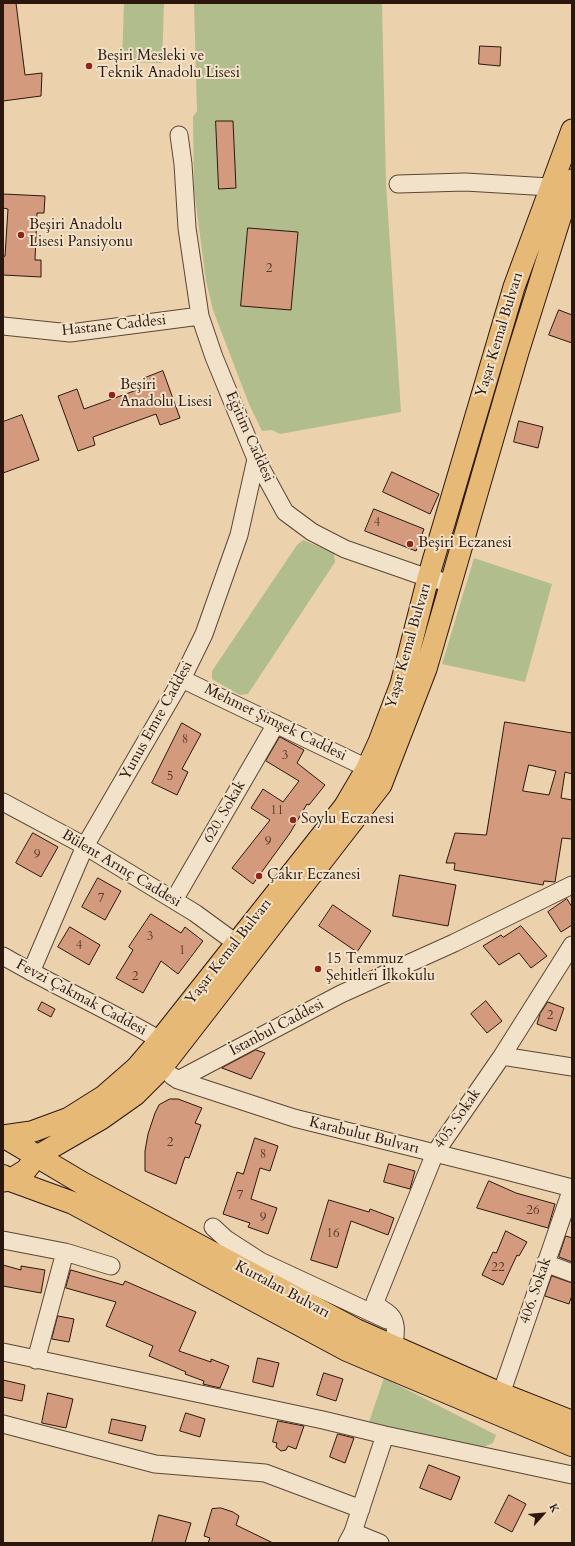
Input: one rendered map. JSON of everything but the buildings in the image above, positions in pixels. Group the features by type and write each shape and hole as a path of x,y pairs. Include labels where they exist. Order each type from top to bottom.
{"highway":[{"name":"Kurtalan Bulvarı","path":"3,1136 82,1183 349,1326 501,1394 572,1422"},
{"name":"Kurtalan Bulvarı","path":"5,1179 73,1203 347,1350 572,1445"}],"main road":[{"name":"Yaşar Kemal Bulvarı","path":"3,1136 31,1132 69,1118 104,1096 136,1068 160,1040 344,807 367,768 379,742 401,684 428,578 514,287 572,130"},
{"name":"Yaşar Kemal Bulvarı","path":"5,1179 26,1170 37,1156 101,1119 134,1095 169,1075 381,785 426,669 518,352 572,180"}],"street":[{"name":"Eğitim Caddesi","path":"179,135 183,164 187,228 200,316 214,357 256,459 285,512 312,532 344,549 428,578 452,583"},
{"path":"398,184 464,182 550,187"},
{"name":"Hastane Caddesi","path":"3,326 70,333 200,316"},
{"name":"Yunus Emre Caddesi","path":"31,972 85,846 182,679 204,634 239,536 256,459"},
{"name":"Mehmet Şimşek Caddesi","path":"182,679 367,768"},
{"name":"620. Sokak","path":"174,900 276,724"},
{"name":"Bülent Arınç Caddesi","path":"3,802 85,846 195,913 236,943"},
{"name":"İstanbul Caddesi","path":"169,1075 341,994 454,943 572,886"},
{"name":"405. Sokak","path":"396,1325 390,1315 379,1308 375,1302 435,1153 502,1056 570,953"},
{"name":"Fevzi Çakmak Caddesi","path":"3,956 160,1040"},
{"path":"502,1056 572,1067"},
{"name":"Karabulut Bulvarı","path":"169,1075 294,1118 572,1188"},
{"name":"406. Sokak","path":"501,1394 572,1188"},
{"path":"213,1227 226,1239 260,1261 396,1325 394,1346"},
{"path":"3,1240 65,1252 111,1266"},
{"path":"36,1360 65,1252"},
{"path":"545,1263 572,1273"},
{"path":"3,1352 572,1475"},
{"path":"3,1424 155,1464 265,1473 361,1509"},
{"path":"380,1543 350,1537 361,1509 385,1435"}],"green space":[{"path":"124,3 164,3 162,63 122,62"},
{"path":"194,3 382,3 386,184 401,412 280,434 272,430 262,431 249,404 213,310 206,281 194,190 193,117 197,111"},
{"path":"303,540 334,553 335,562 248,694 240,695 212,679 212,671 297,545"},
{"path":"474,558 552,584 525,682 442,664"},
{"path":"384,1378 496,1435 493,1443 479,1449 368,1425"}],"place":[{"name":"Beşiri Mesleki ve Teknik Anadolu Lisesi","path":"89,66"},
{"name":"Beşiri Anadolu Lisesi Pansiyonu","path":"21,235"},
{"name":"Beşiri Anadolu Lisesi","path":"112,395"},
{"name":"Beşiri Eczanesi","path":"410,544"},
{"name":"Soylu Eczanesi","path":"293,820"},
{"name":"Çakır Eczanesi","path":"259,876"},
{"name":"15 Temmuz Şehitleri İlkokulu","path":"318,969"}]}
